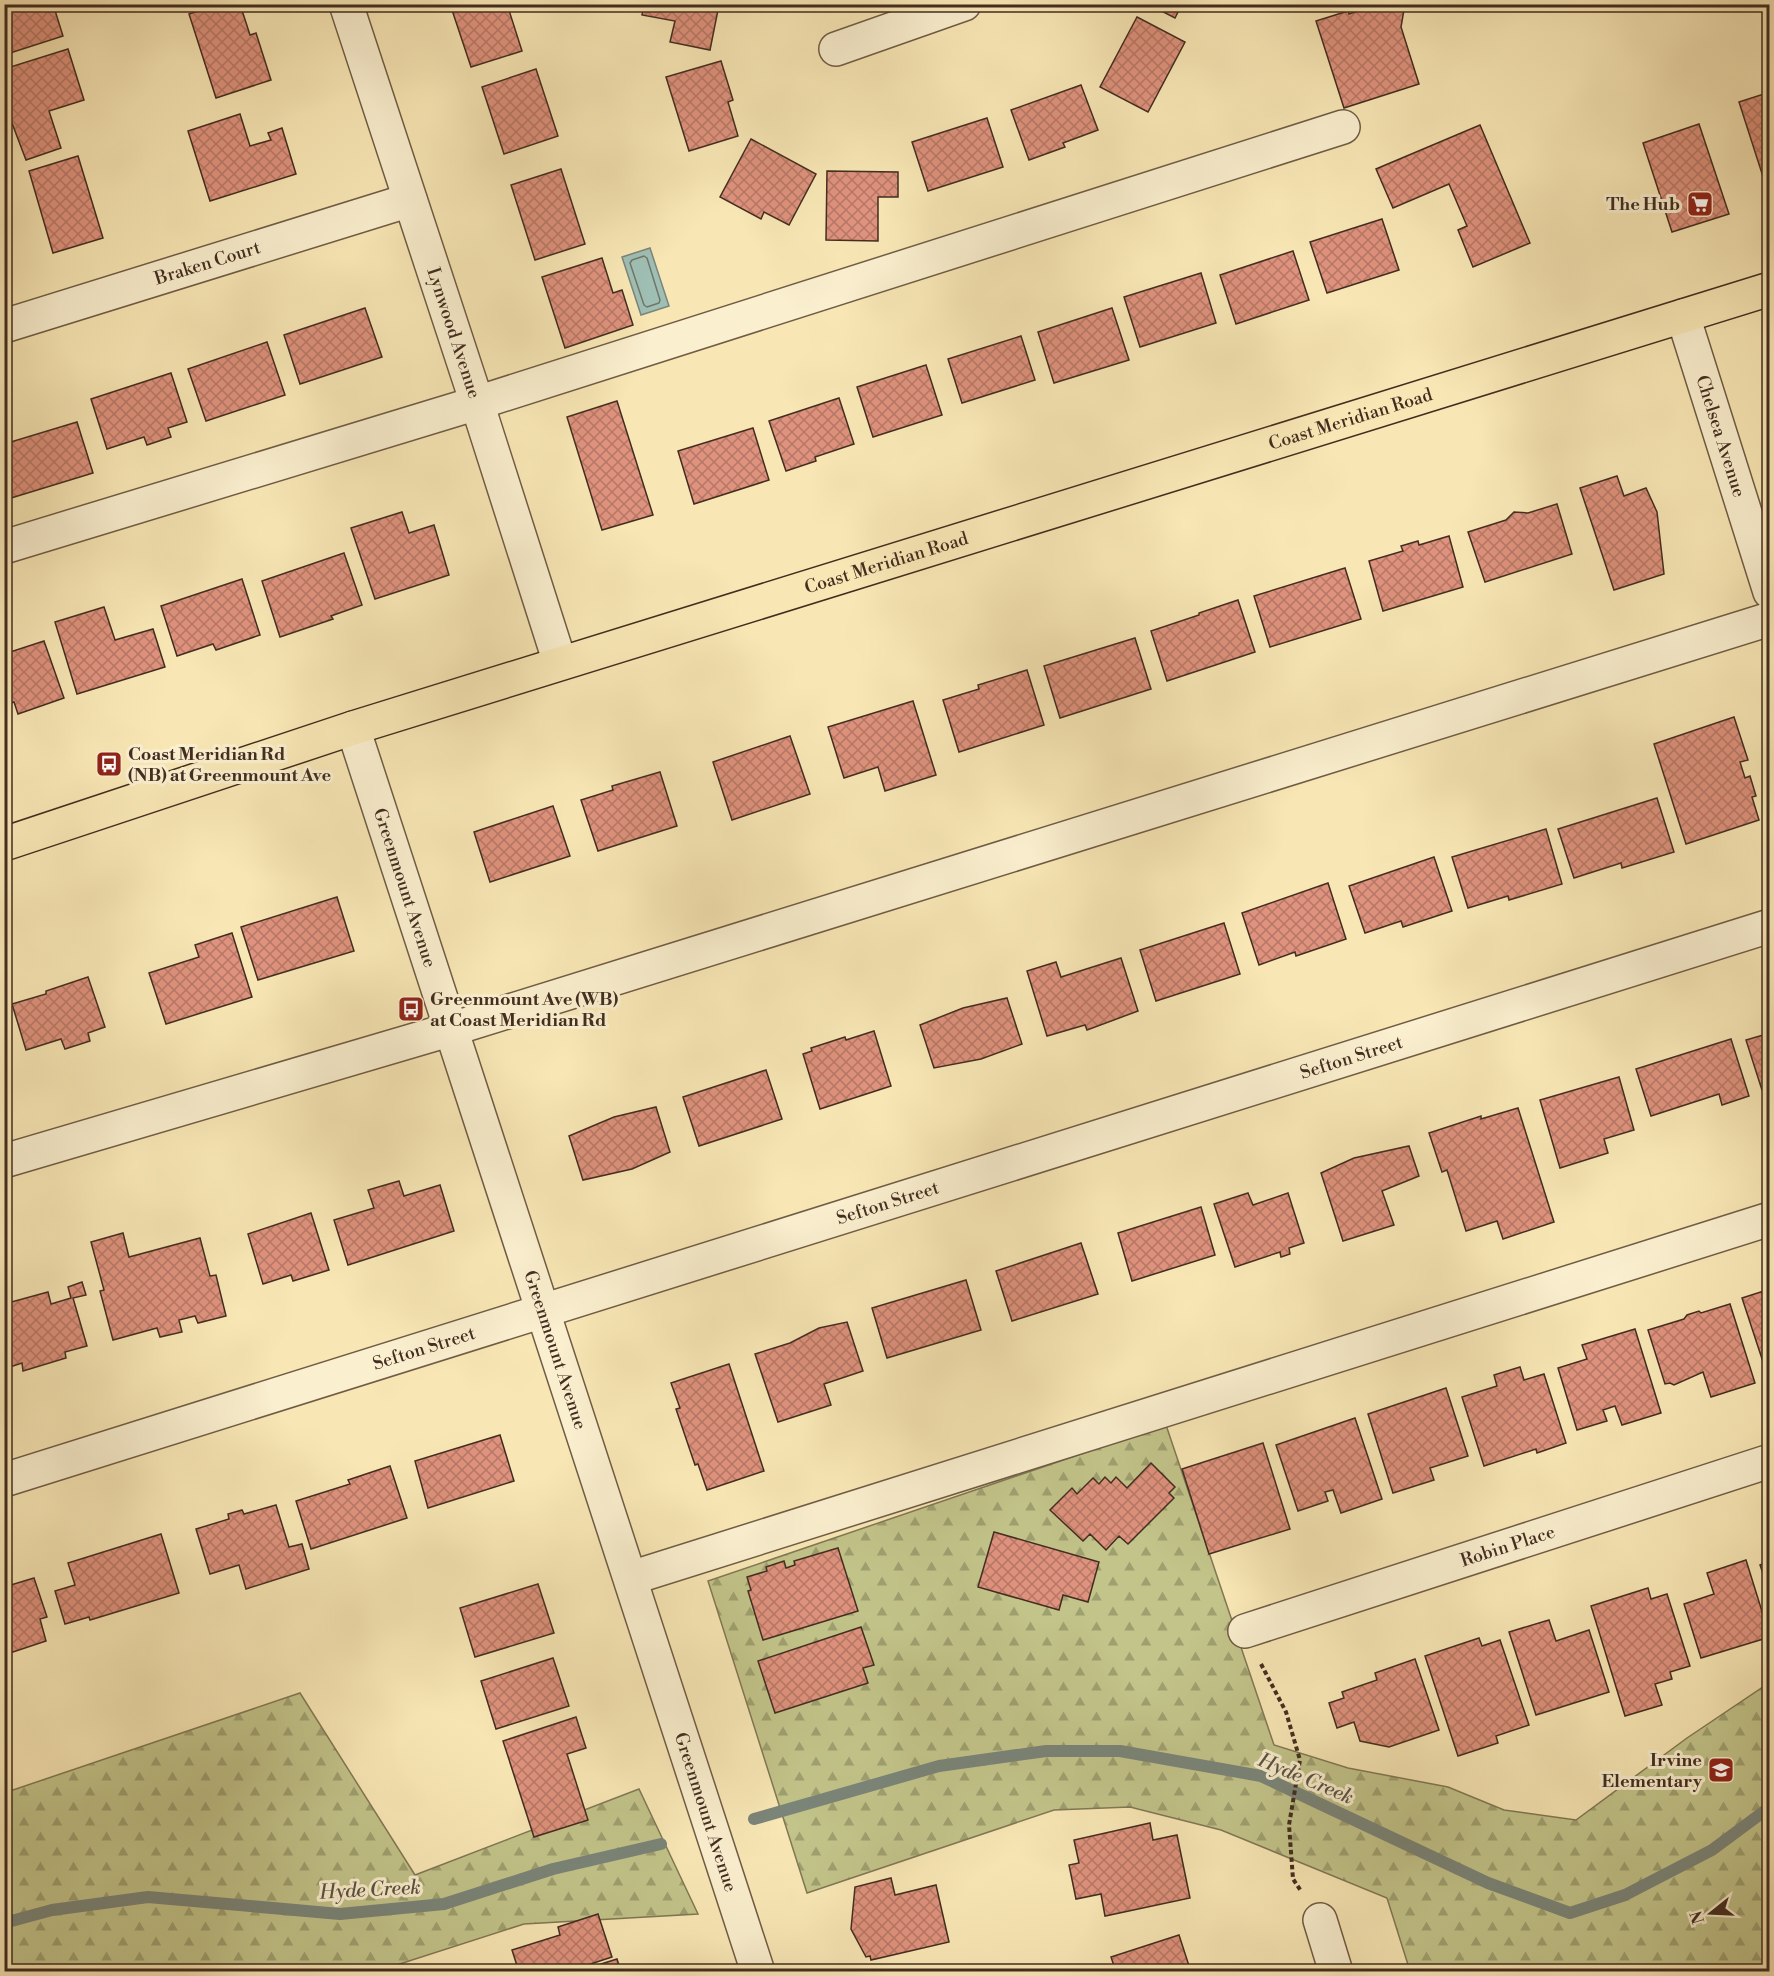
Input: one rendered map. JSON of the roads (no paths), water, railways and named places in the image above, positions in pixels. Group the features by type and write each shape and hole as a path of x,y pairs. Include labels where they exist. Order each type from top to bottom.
{"main road":[{"name":"Coast Meridian Road","path":"4,844 353,728 1770,289"}],"street":[{"name":"Lynwood Avenue","path":"346,4 560,663"},
{"path":"836,49 964,4"},
{"path":"4,548 477,403 1343,127"},
{"name":"Braken Court","path":"4,326 410,200"},
{"name":"Chelsea Avenue","path":"1683,316 1770,592"},
{"path":"4,1161 452,1029 1770,619"},
{"name":"Greenmount Avenue","path":"353,728 758,1971"},
{"name":"Sefton Street","path":"4,1480 259,1402 544,1310 1770,926"},
{"path":"631,1578 1770,1219"},
{"name":"Robin Place","path":"1245,1631 1770,1461"},
{"path":"1320,1920 1336,1971"}],"water":[{"path":"650,248 669,306 641,315 622,257"}],"waterway":[{"name":"Hyde Creek","path":"754,1819 939,1766 1046,1751 1120,1751 1261,1776 1488,1883 1570,1913 1625,1895 1712,1850 1770,1807"},
{"name":"Hyde Creek","path":"4,1923 52,1910 148,1897 340,1914 444,1904 553,1869 661,1844"}],"place":[{"name":"The Hub","path":"1700,204"},
{"name":"Coast Meridian Rd (NB) at Greenmount Ave","path":"109,764"},
{"name":"Greenmount Ave (WB) at Coast Meridian Rd","path":"411,1009"},
{"name":"Irvine Elementary","path":"1721,1770"}]}
